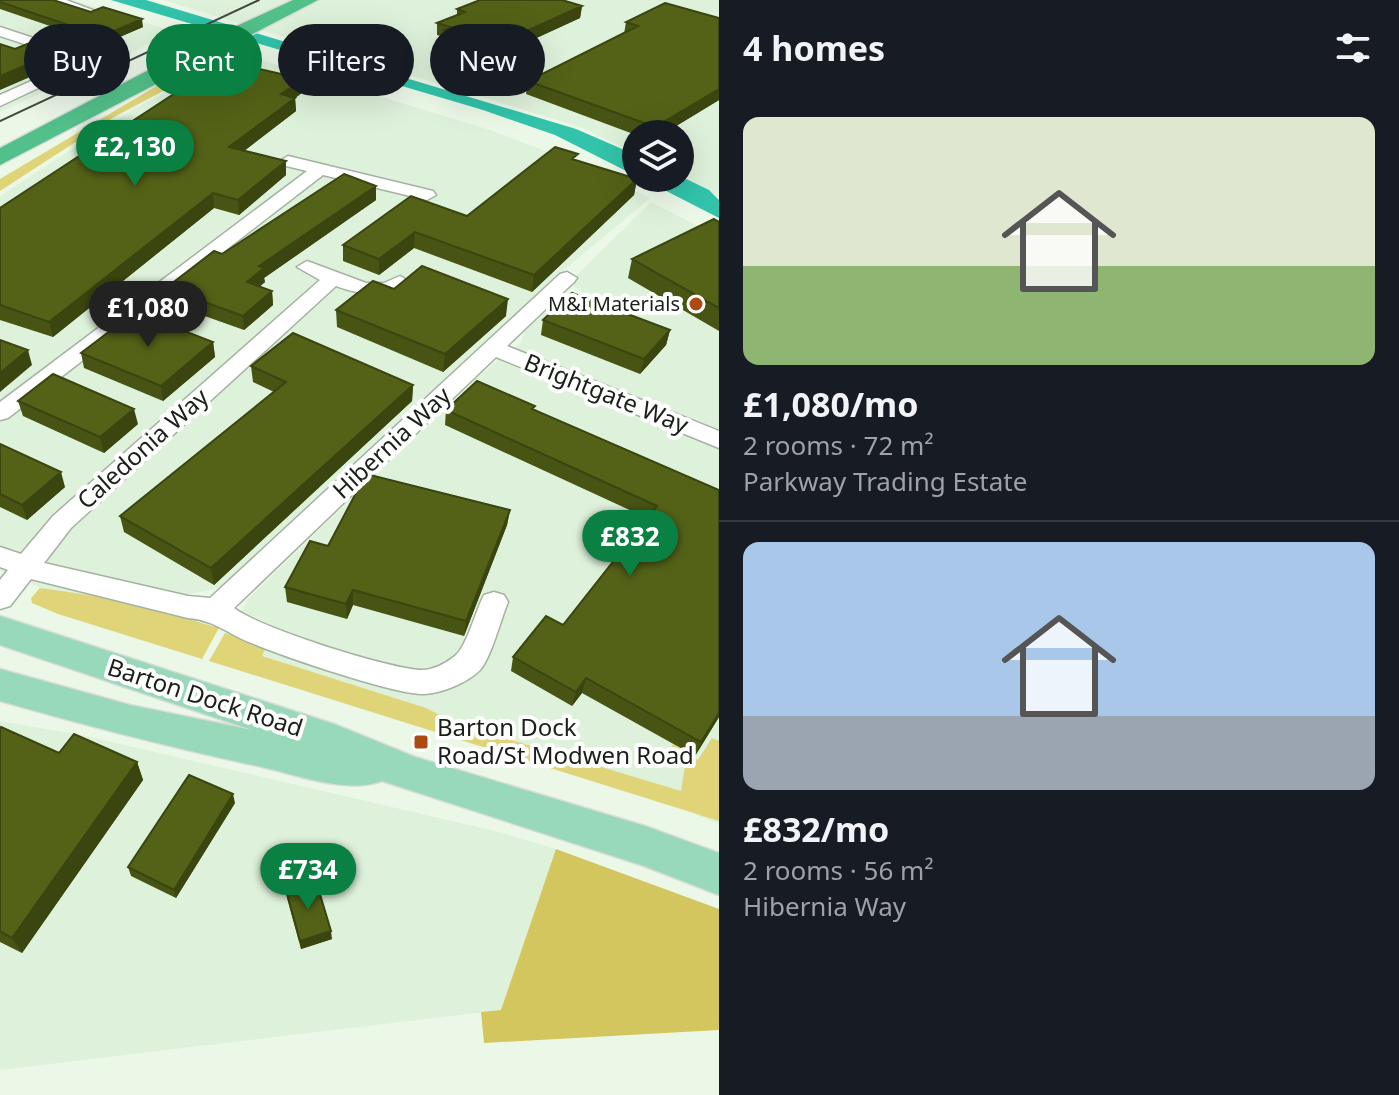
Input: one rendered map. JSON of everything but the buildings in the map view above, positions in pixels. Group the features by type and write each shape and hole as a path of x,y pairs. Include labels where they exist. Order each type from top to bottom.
{"highway":[{"path":"244,24 285,0"},
{"path":"250,21 309,0"},
{"path":"0,141 146,70"},
{"path":"0,171 146,79"},
{"path":"0,158 137,84"}],"main road":[{"name":"Barton Dock Road","path":"0,630 334,741 408,773 645,846 719,874"},
{"name":"Barton Dock Road","path":"0,685 65,706 145,725 329,764 408,773"}],"street":[{"path":"53,0 91,12"},
{"path":"0,31 24,39"},
{"path":"11,53 24,48"},
{"path":"0,101 24,90"},
{"path":"288,161 427,195"},
{"path":"0,413 320,169"},
{"path":"307,267 376,291 389,289 400,282"},
{"name":"Caledonia Way","path":"0,599 13,562 62,522 335,277"},
{"name":"Hibernia Way","path":"216,609 567,278"},
{"name":"Brightgate Way","path":"493,348 719,440"},
{"path":"13,562 188,607 216,609 235,624 265,637 388,675 423,682 445,677 470,661 494,602"}],"shaded area":[{"path":"0,0 72,0 149,24 146,24 146,45 130,53 130,24 24,24 24,96 35,96 0,112"},
{"path":"163,0 719,0 719,197 694,183 694,120 622,120 622,147 580,127 478,96 545,96 545,24 430,24 430,81 414,76 414,24 278,24 278,35 262,30 262,24 242,24"},
{"path":"262,60 278,65 278,96 379,96 487,129 578,163 622,184 622,192 638,192 650,198 539,291 219,588 189,594 176,619 44,589 0,570 0,196 134,109 159,96 262,96"},
{"path":"146,92 146,96 154,96 114,117 0,191 0,179"},
{"path":"651,202 719,237 719,824 696,815 699,802 448,725 224,646 248,599 481,374 521,342 525,331 560,298 634,325 569,283"},
{"path":"40,588 124,600 219,628 202,659 32,603 31,598"},
{"path":"225,633 267,645 262,656 426,708 455,723 681,791 686,759 670,752 673,744 698,760 712,738 719,741 719,821 209,661"},
{"path":"0,721 86,736 495,831 556,849 501,1010 0,1070"},
{"path":"556,849 719,909 719,1030 484,1043 481,1012 501,1010"}],"water":[{"path":"111,0 146,0 226,24 192,24"},
{"path":"262,35 278,40 278,49 262,45"},
{"path":"414,80 430,85 430,94 414,90"},
{"path":"436,96 466,96 576,129 622,149 622,169 555,135"},
{"path":"694,183 709,190 719,200 719,218 668,192 694,192"}],"tram line":[{"path":"0,121 259,0"}],"place":[{"name":"M&I Materials","path":"696,304"},
{"name":"Barton Dock Road/St Modwen Road","path":"421,742"}]}
